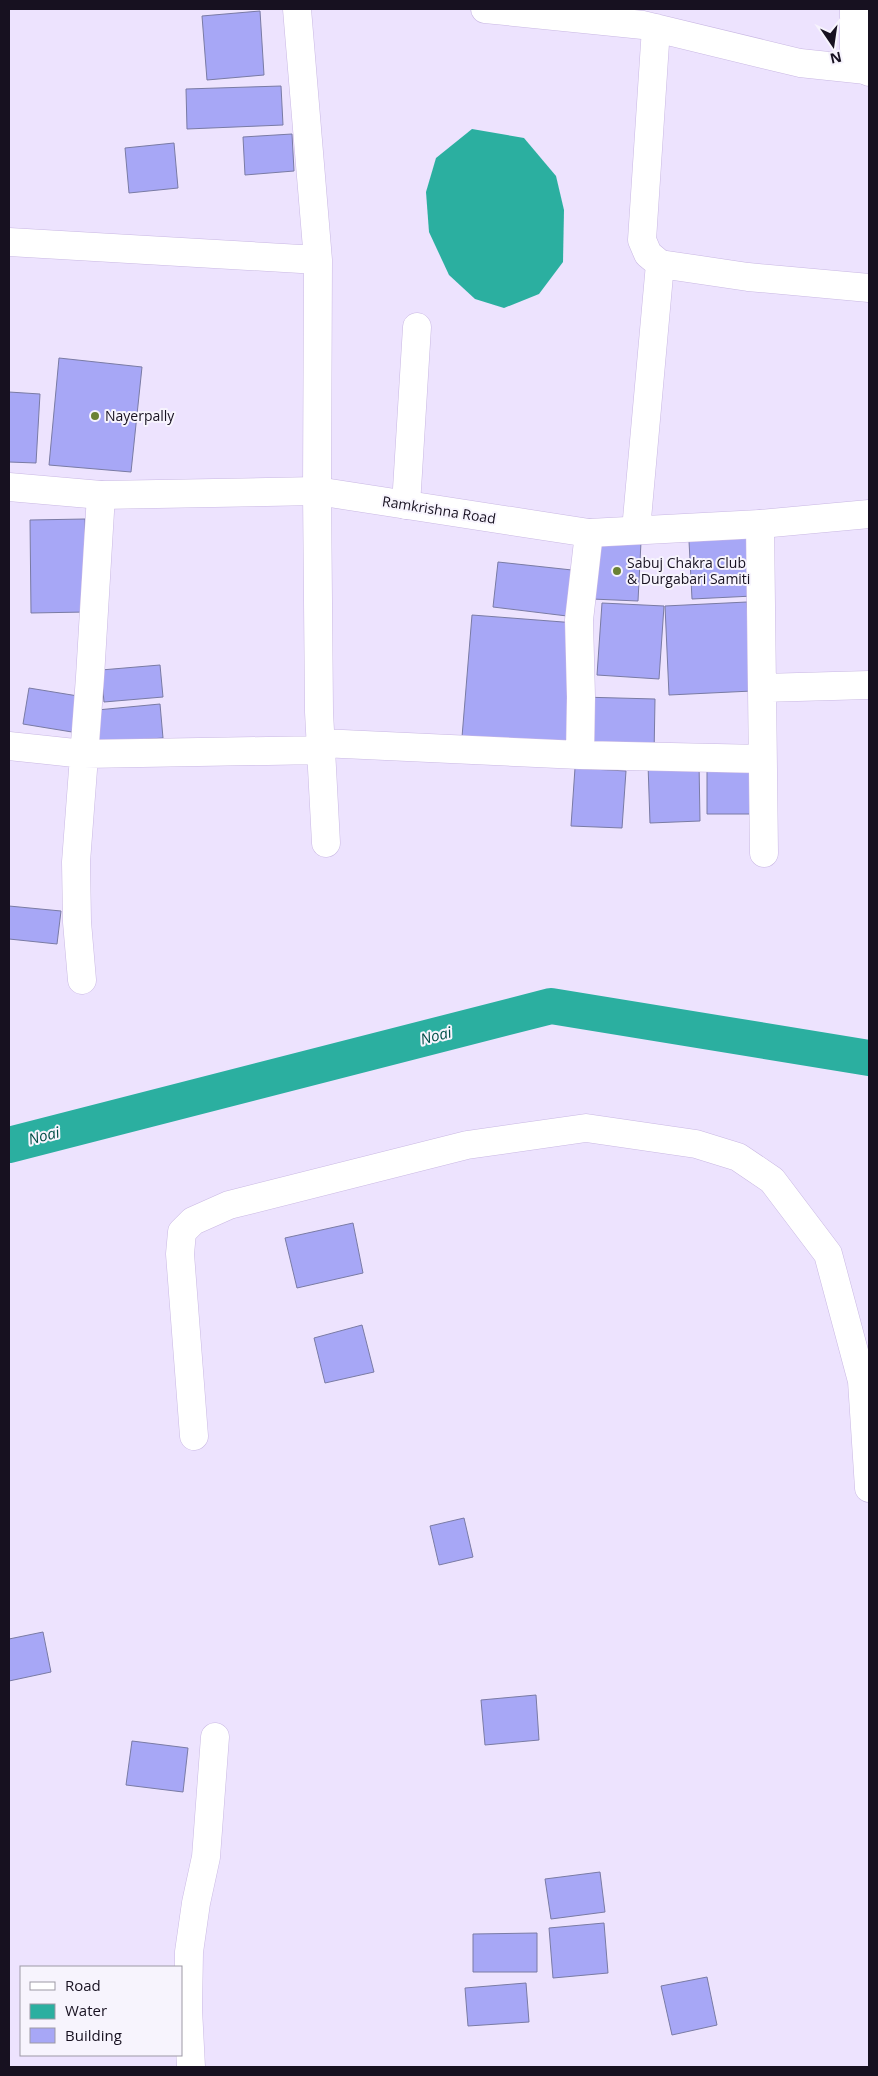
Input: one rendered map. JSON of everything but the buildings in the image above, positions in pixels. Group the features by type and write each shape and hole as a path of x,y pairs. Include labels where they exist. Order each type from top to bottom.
{"street":[{"path":"297,9 318,260 317,491 321,747 326,843"},
{"path":"484,9 656,28 800,62 868,71"},
{"path":"854,9 854,63 868,71"},
{"path":"656,28 642,240 648,254 660,264 748,277 869,288"},
{"path":"9,242 318,260"},
{"path":"636,530 660,264"},
{"path":"406,505 417,327"},
{"name":"Ramkrishna Road","path":"9,487 101,495 317,491 589,533 760,524 869,514"},
{"path":"82,980 77,922 76,862 101,495"},
{"path":"760,524 764,853"},
{"path":"580,755 579,620 589,533"},
{"path":"762,688 869,685"},
{"path":"9,746 84,754 321,747 762,759"},
{"path":"194,1436 180,1254 182,1232 193,1221 229,1205 467,1145 586,1128 696,1144 738,1158 772,1180 828,1254 862,1381 869,1488"},
{"path":"191,2067 188,2009 189,1952 196,1902 206,1857 215,1737"}],"water":[{"path":"472,129 524,138 556,176 564,210 563,262 539,294 504,308 475,299 449,275 429,232 426,192 436,158"}],"waterway":[{"name":"Noai","path":"9,1145 551,1006 869,1058"}],"place":[{"name":"Nayerpally","path":"95,416"},
{"name":"Sabuj Chakra Club & Durgabari Samiti","path":"617,571"}]}
